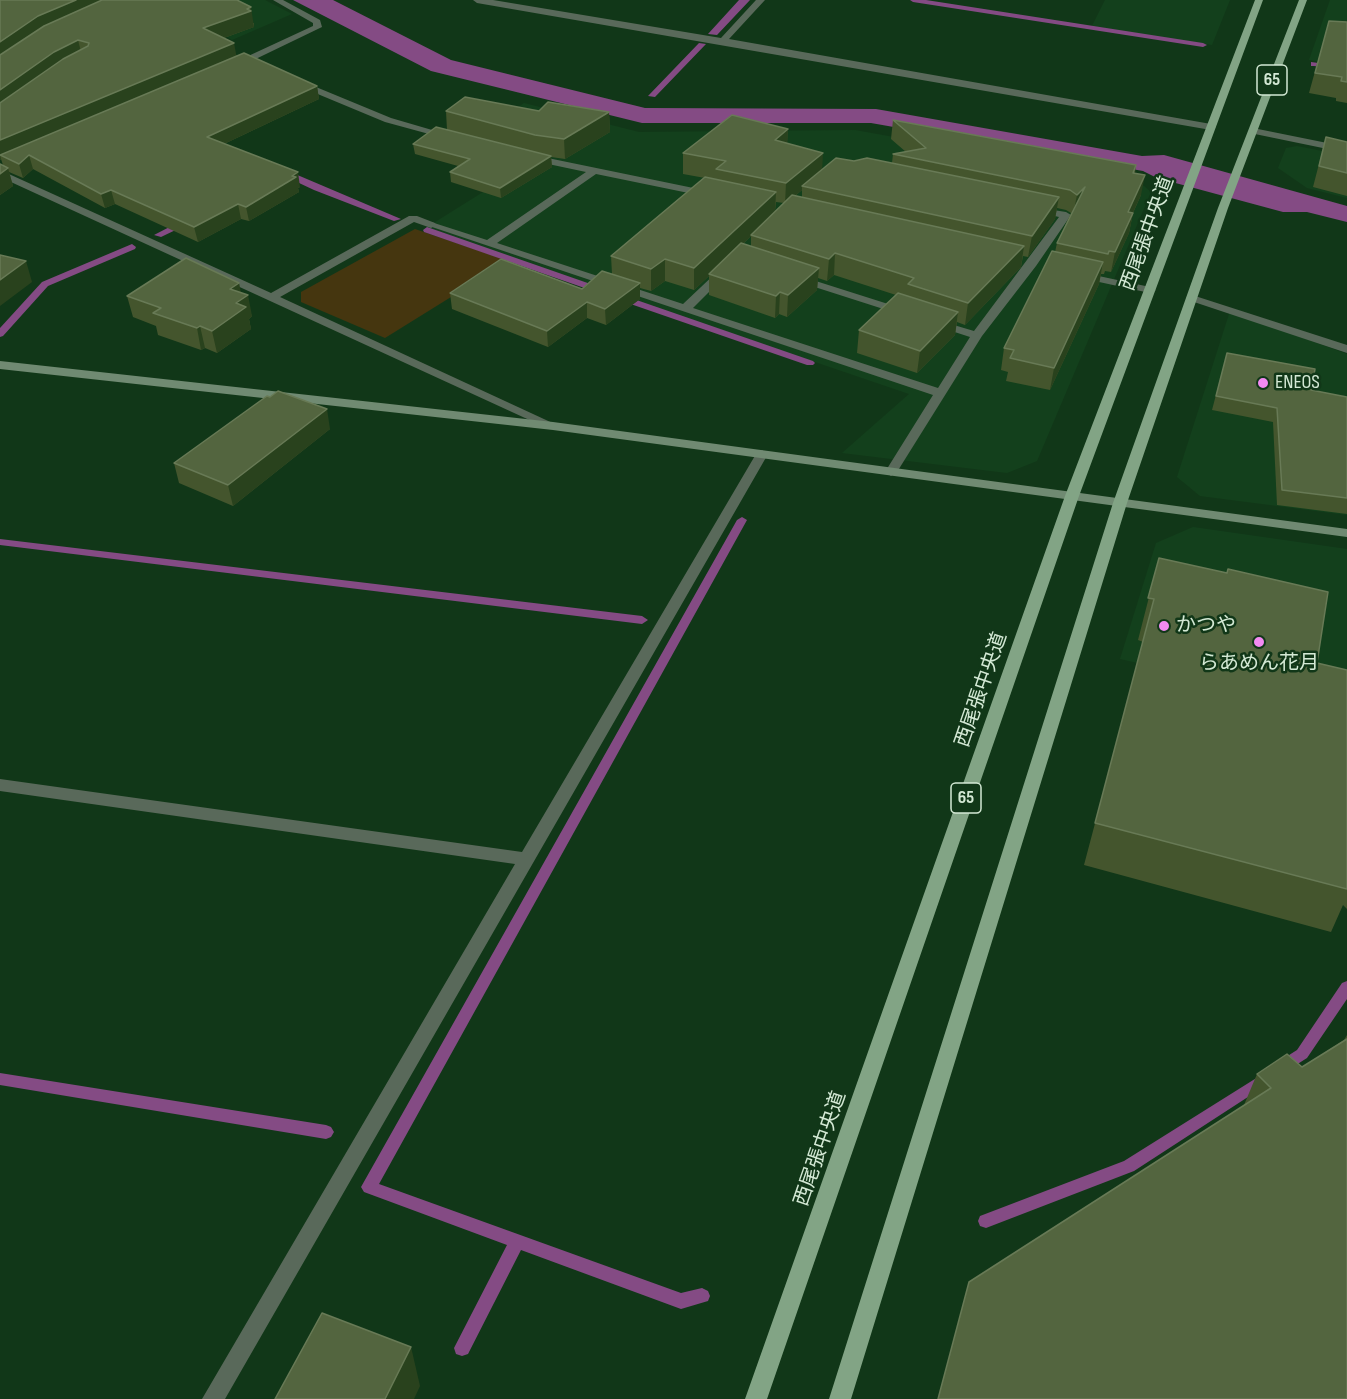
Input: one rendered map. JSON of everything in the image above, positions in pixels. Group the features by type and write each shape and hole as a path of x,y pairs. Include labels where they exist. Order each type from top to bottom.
{"main road":[{"name":"西尾張中央道","path":"756,1399 1072,496 1259,0"},
{"name":"65","path":"840,1399 1120,503 1223,208 1303,0"}],"street":[{"path":"225,70 318,27 317,22 277,0"},
{"path":"477,0 1210,126"},
{"path":"723,41 761,0"},
{"path":"246,61 257,65"},
{"path":"290,79 388,120 457,138"},
{"path":"1253,131 1347,150"},
{"path":"526,156 592,172 719,197"},
{"path":"0,166 11,162"},
{"path":"489,244 592,172"},
{"path":"0,173 553,426"},
{"path":"891,472 977,336 1066,215 1032,208"},
{"path":"272,297 413,218 940,393"},
{"path":"686,308 729,267"},
{"path":"1064,271 1150,291"},
{"path":"783,273 977,336"},
{"path":"1192,298 1347,348"},
{"path":"0,365 553,426 1347,533"},
{"path":"213,1399 762,454"},
{"path":"0,785 527,860"}],"shaded area":[{"path":"221,0 265,0 292,14 232,40 191,12"},
{"path":"293,0 333,0 451,60 645,108 876,109 1142,156 1164,155 1347,206 1347,222 1307,212 1283,212 1157,178 1143,171 871,123 642,123 431,71"},
{"path":"739,0 750,0 717,35 708,34"},
{"path":"1105,0 1230,0 1212,45 1092,26"},
{"path":"1330,0 1347,0 1347,66 1309,60"},
{"path":"699,43 706,44 655,97 648,96"},
{"path":"524,103 639,132 855,130 1138,181 1151,192 1037,461 1007,473 842,453 909,394 424,229 539,157 475,138"},
{"path":"1297,146 1347,156 1347,198 1307,188 1278,168 1286,148"},
{"path":"415,229 509,261 385,338 301,302 301,292"},
{"path":"1230,311 1347,354 1347,515 1200,496 1177,477"},
{"path":"1193,527 1347,549 1347,710 1120,659 1156,543"}],"building":[{"path":"0,0 76,0 38,16 0,42"},
{"path":"102,0 237,0 251,7 247,9 251,11 203,28 234,43 0,140 0,103 63,59 88,46 89,43 78,40 54,52 0,90 0,55 44,26"},
{"path":"1329,21 1347,22 1347,82 1341,81 1342,77 1315,73"},
{"path":"244,53 317,86 207,137 298,172 292,176 296,177 246,207 238,204 194,227 111,190 101,194 29,155 19,164 0,155"},
{"path":"465,97 539,111 548,102 609,112 564,139 535,135 446,111"},
{"path":"732,115 788,129 775,140 823,153 786,183 716,169 726,161 683,153"},
{"path":"893,120 1136,165 1133,173 1145,175 1128,212 1133,213 1115,252 1109,251 1108,254 1057,243 1085,187 1077,195 1070,190 893,154 926,148"},
{"path":"436,127 551,156 500,188 450,172 470,159 413,144"},
{"path":"1326,137 1347,142 1347,173 1319,166"},
{"path":"836,158 854,161 867,158 1059,197 1032,236 802,186"},
{"path":"0,164 8,168 0,174"},
{"path":"705,177 776,192 694,268 665,259 651,269 611,256"},
{"path":"792,195 1024,246 968,303 908,284 914,278 835,253 829,259 751,235"},
{"path":"741,243 819,268 788,295 780,292 776,296 709,274"},
{"path":"1052,251 1103,262 1054,368 1010,358 1014,350 1004,348"},
{"path":"0,255 26,261 0,280"},
{"path":"186,258 239,283 230,289 248,295 236,303 246,307 212,331 153,313 161,308 127,296"},
{"path":"501,259 582,289 602,271 640,283 605,309 587,302 547,331 450,293"},
{"path":"898,293 958,312 920,351 859,330"},
{"path":"1227,353 1315,369 1311,390 1347,397 1347,498 1282,490 1277,408 1216,396"},
{"path":"278,391 327,409 228,485 174,463 267,396 270,397"},
{"path":"1159,558 1227,573 1228,569 1328,592 1317,663 1347,670 1347,889 1095,823 1154,599 1148,598"},
{"path":"1347,1039 1347,1399 938,1399 969,1282 1271,1088 1257,1074 1287,1054 1302,1067"},
{"path":"322,1313 411,1347 385,1399 275,1399"}],"waterway":[{"path":"913,0 1203,45"},
{"path":"1314,64 1347,69"},
{"path":"285,173 397,219"},
{"path":"158,235 183,223"},
{"path":"427,230 599,290"},
{"path":"0,334 45,284 132,247"},
{"path":"622,298 810,363"},
{"path":"517,1241 369,1187 742,520"},
{"path":"0,542 642,620"},
{"path":"1280,1068 1302,1054 1347,987"},
{"path":"986,1221 1129,1166 1266,1078"},
{"path":"0,1079 326,1132"},
{"path":"462,1348 517,1241"},
{"path":"517,1241 681,1301 702,1296"}],"place":[{"name":"ENEOS","path":"1263,383"},
{"name":"かつや","path":"1164,626"},
{"name":"らあめん花月","path":"1259,642"}]}
